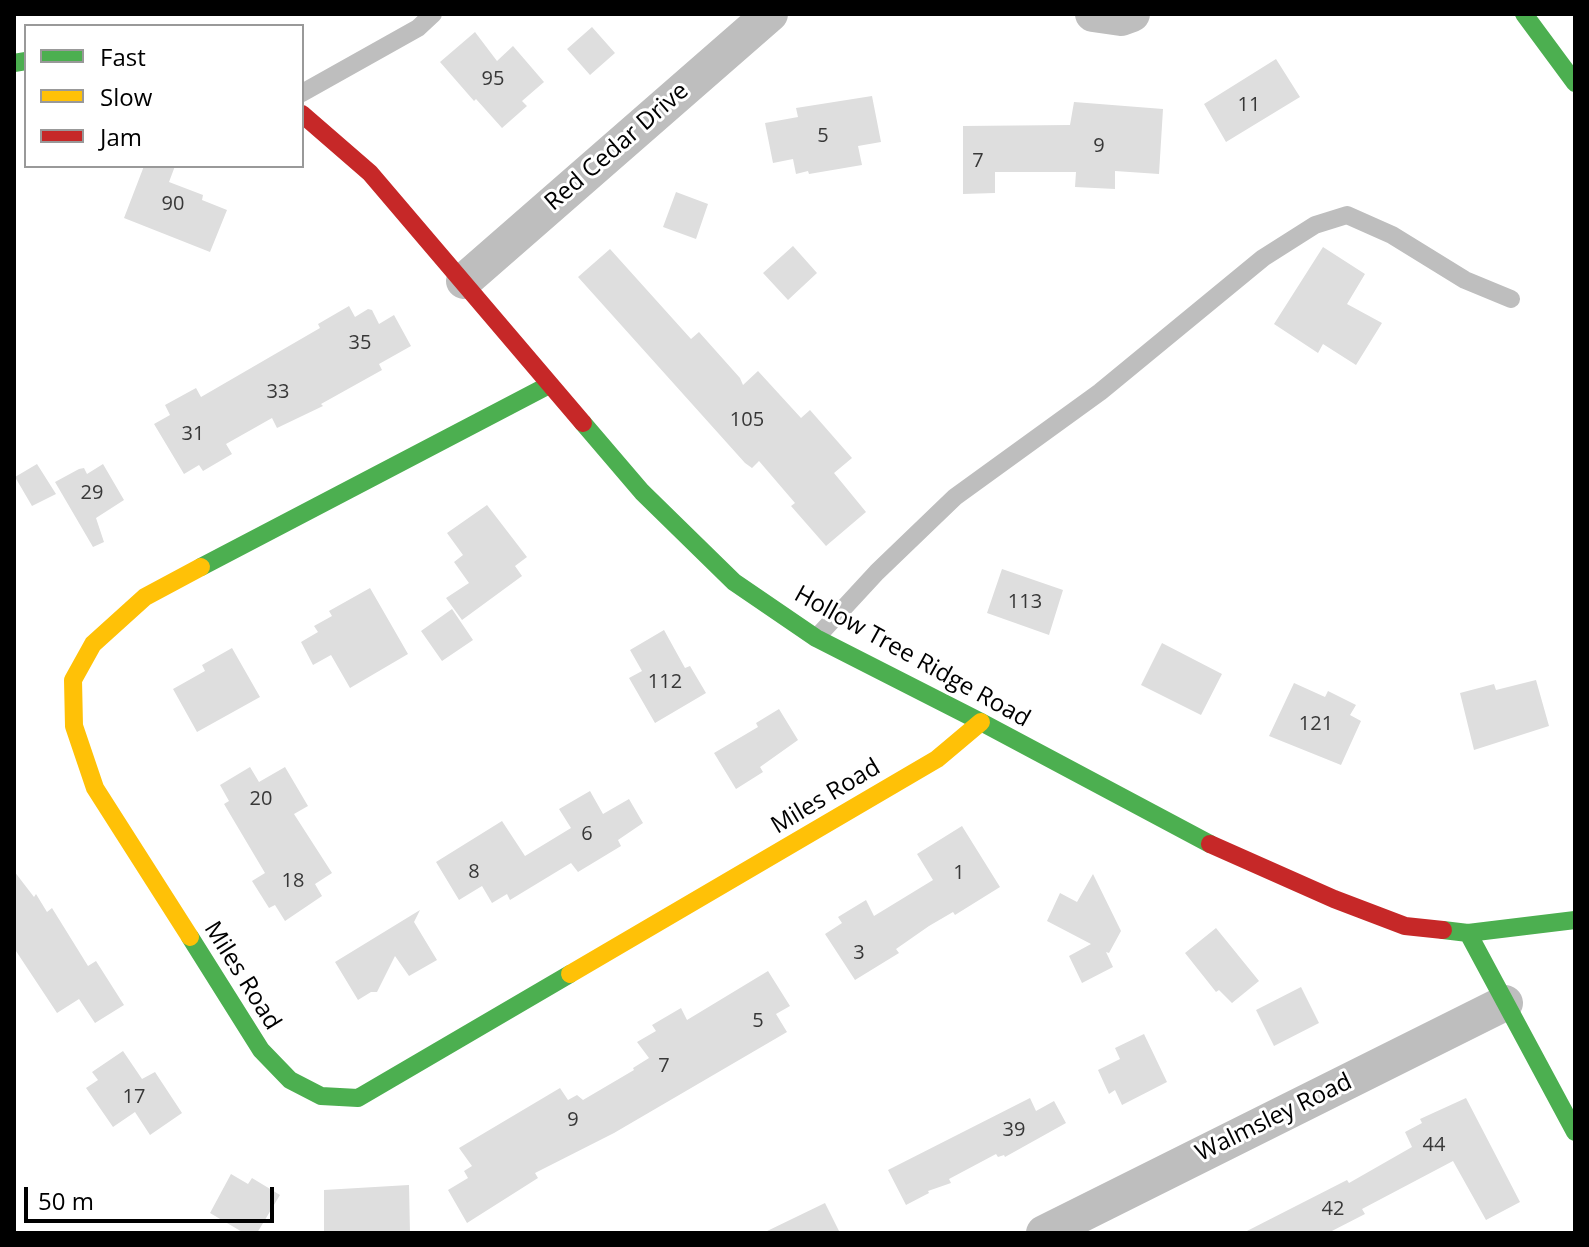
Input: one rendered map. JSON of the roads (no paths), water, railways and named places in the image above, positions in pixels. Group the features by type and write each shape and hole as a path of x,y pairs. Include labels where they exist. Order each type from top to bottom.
{"main road":[{"path":"1524,14 1575,83"},
{"name":"Hollow Tree Ridge Road","path":"304,116 370,173 642,492 734,582 816,638 981,722 1196,838 1334,899 1405,926 1468,933 1575,920"},
{"name":"Miles Road","path":"549,385 145,597 93,644 73,680 74,726 95,788 261,1050 290,1080 321,1096 358,1098 937,759 981,722"},
{"path":"1468,933 1575,1132"}],"street":[{"name":"Red Cedar Drive","path":"464,281 770,14"},
{"path":"1093,14 1121,18 1132,14"},
{"name":"Walmsley Road","path":"1044,1233 1505,1003"}],"lane":[{"path":"304,92 418,28 433,14"},
{"path":"816,638 877,572 955,497 1100,392 1263,258 1315,225 1347,215 1392,235 1465,280 1511,299"}]}
